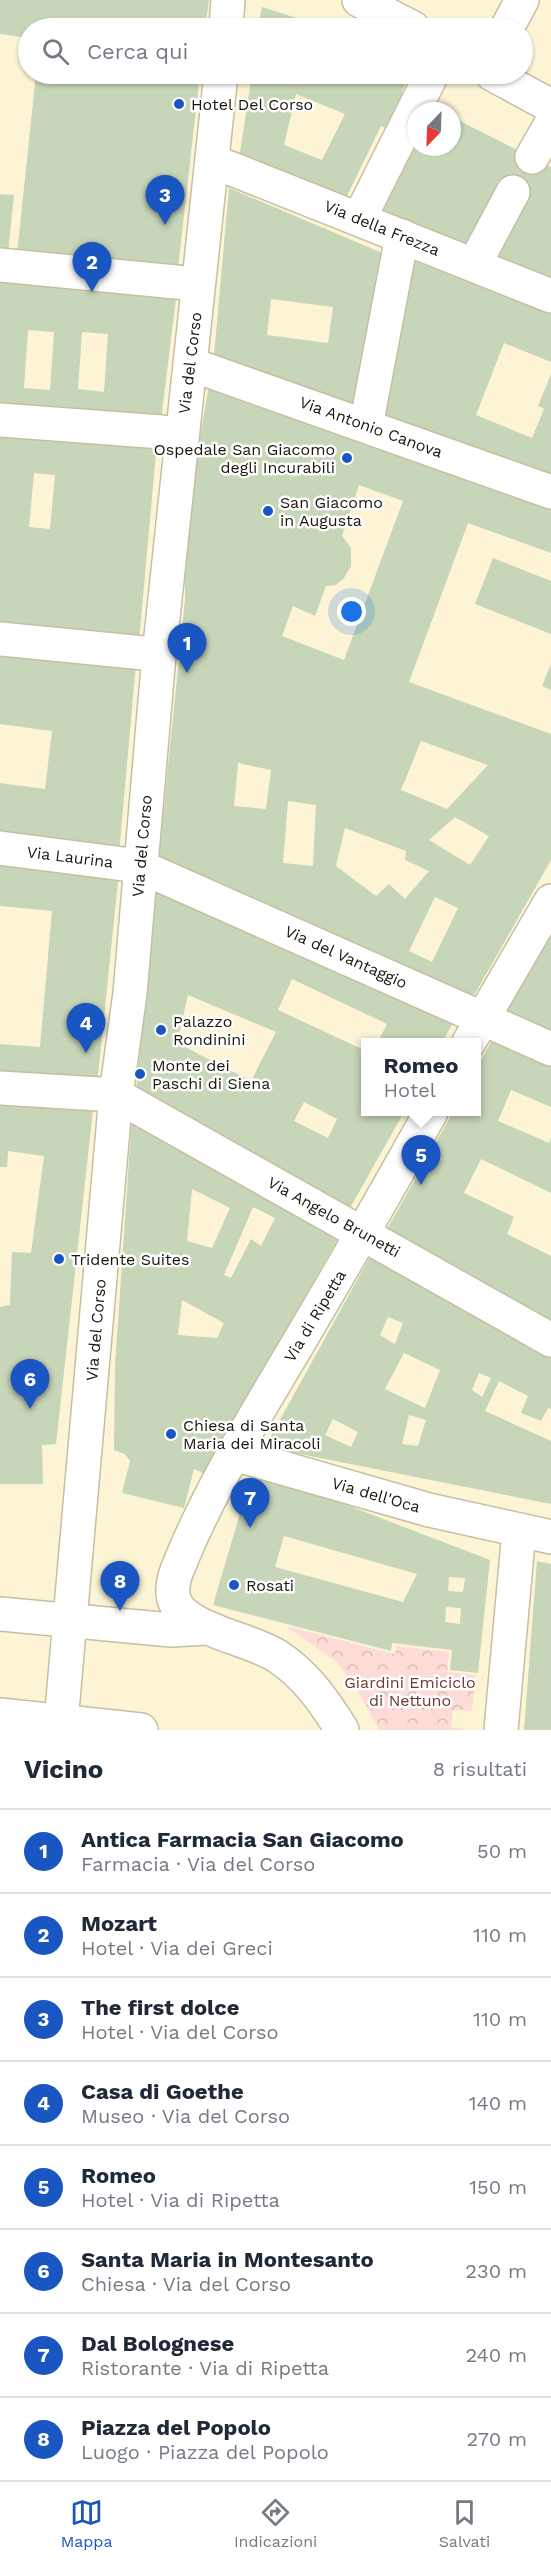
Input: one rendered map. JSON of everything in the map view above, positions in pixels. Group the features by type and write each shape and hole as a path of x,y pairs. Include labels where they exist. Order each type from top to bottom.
{"street":[{"path":"227,18 228,0"},
{"path":"359,0 394,18"},
{"path":"512,18 522,0"},
{"name":"Via del Corso","path":"61,1722 116,1095 130,993 139,866 159,655 220,84"},
{"path":"359,219 427,84"},
{"path":"510,84 551,106"},
{"path":"532,158 551,124"},
{"name":"Via della Frezza","path":"212,161 551,296"},
{"path":"474,265 513,192"},
{"path":"366,426 402,236"},
{"path":"0,265 186,283"},
{"name":"Via Antonio Canova","path":"190,363 551,492"},
{"path":"0,420 162,432"},
{"path":"0,639 144,653"},
{"name":"Via Laurina","path":"0,848 139,866"},
{"name":"Via del Vantaggio","path":"139,866 476,1030 551,1050"},
{"path":"476,1030 551,901"},
{"path":"0,1089 116,1095"},
{"name":"Via Angelo Brunetti","path":"116,1095 551,1340"},
{"name":"Via di Ripetta","path":"206,1628 181,1611 176,1604 173,1590 180,1562 234,1454 363,1234 429,1116"},
{"name":"Via dell'Oca","path":"234,1454 429,1510 551,1537"},
{"path":"501,1730 519,1531"},
{"path":"0,1614 171,1630 206,1628 247,1641 284,1661 314,1688 342,1730"},
{"path":"0,1715 141,1730"}],"green space":[{"name":"Giardini Emiciclo di Nettuno","path":"285,1626 395,1654 396,1646 449,1652 447,1672 475,1675 472,1711 453,1710 451,1727 469,1730 379,1730 358,1691 337,1662"}],"building":[{"path":"0,0 209,0 206,18 18,18 18,37 0,34"},
{"path":"262,7 297,18 260,18"},
{"path":"35,84 199,84 178,268 17,254"},
{"path":"250,84 405,84 402,92 422,102 407,102 407,139 381,126 345,200 239,159","holes":["296,94 345,114 322,160 284,145"]},
{"path":"461,122 551,167 551,284 378,213 408,156 461,156"},
{"path":"229,188 382,253 358,409 214,356","holes":["271,299 333,307 328,343 267,335"]},
{"path":"0,194 14,195 8,252 0,251"},
{"path":"407,258 551,314 551,362 504,343 476,415 532,438 544,409 538,406 551,374 551,478 379,414"},
{"path":"0,274 177,290 161,420 0,407","holes":["28,330 54,332 50,390 24,388","82,332 108,334 104,392 78,389"]},
{"path":"209,385 551,507 551,553 468,523 409,682 551,734 551,860 472,999 158,865 185,599 185,556 192,484","holes":["359,485 403,501 344,660 282,636 293,606 315,616 326,586 336,585 344,578 351,566 351,548 342,536","421,741 488,765 447,809 401,790","238,763 271,770 266,809 234,806","288,801 316,805 313,866 283,863","455,817 489,836 470,865 429,840","345,828 406,851 405,860 429,871 405,899 389,884 376,896 336,866","435,897 458,908 432,962 409,951"]},
{"path":"0,427 157,442 139,641 0,628","holes":["34,473 55,475 50,529 29,527"]},
{"path":"493,558 551,581 551,634 475,604"},
{"path":"0,651 136,663 119,854 0,840 0,783 45,789 52,731 0,724"},
{"path":"551,664 551,690 542,686"},
{"path":"0,859 119,872 97,1085 0,1079 0,1044 40,1047 52,911 0,906"},
{"path":"157,884 456,1018 444,1038 380,1038 387,1024 292,979 278,1010 361,1049 361,1116 402,1116 349,1210 136,1091","holes":["188,995 276,1032 251,1081 177,1043","304,1102 337,1119 328,1138 294,1121"]},
{"path":"551,932 551,1035 504,1013"},
{"path":"493,1038 551,1064 551,1107 511,1090 498,1121 549,1143 551,1137 551,1193 481,1159 464,1193 514,1217 507,1234 551,1256 551,1323 387,1229 451,1116 481,1116 481,1060"},
{"path":"0,1096 94,1101 56,1444 42,1445 43,1484 0,1484 0,1307 10,1305 12,1252 31,1253 44,1156 8,1151 7,1167 0,1167"},
{"path":"132,1116 343,1230 235,1419 207,1475 194,1469 184,1508 122,1493 130,1461 125,1454 114,1450 115,1366","holes":["192,1189 230,1208 212,1248 187,1241","253,1207 275,1218 261,1246 251,1239 231,1278 224,1275","182,1300 224,1323 217,1338 178,1335"]},
{"path":"372,1253 551,1355 551,1409 548,1408 541,1421 521,1413 528,1396 499,1381 485,1411 551,1441 551,1504 265,1447","holes":["388,1317 403,1323 395,1344 380,1335","404,1353 440,1370 425,1408 385,1389","479,1373 491,1378 482,1397 472,1390","409,1415 426,1420 418,1446 402,1444","333,1419 358,1432 351,1447 325,1435"]},
{"path":"253,1469 490,1560 478,1673 450,1670 452,1650 392,1643 391,1651 213,1605","holes":["284,1536 417,1574 403,1602 275,1567","449,1577 465,1578 463,1592 448,1591","446,1607 461,1608 460,1624 445,1622"]},
{"path":"537,1561 551,1564 551,1730 524,1730"}],"place":[{"name":"Hotel Del Corso","path":"179,104"},
{"name":"The first dolce","path":"165,225"},
{"name":"Mozart","path":"92,292"},
{"name":"Ospedale San Giacomo degli Incurabili","path":"347,458"},
{"name":"San Giacomo in Augusta","path":"268,511"},
{"name":"Antica Farmacia San Giacomo","path":"187,673"},
{"name":"Palazzo Rondinini","path":"161,1030"},
{"name":"Casa di Goethe","path":"86,1053"},
{"name":"Monte dei Paschi di Siena","path":"140,1074"},
{"name":"Romeo","path":"421,1185"},
{"name":"Tridente Suites","path":"59,1259"},
{"name":"Santa Maria in Montesanto","path":"30,1409"},
{"name":"Chiesa di Santa Maria dei Miracoli","path":"171,1434"},
{"name":"Dal Bolognese","path":"250,1528"},
{"name":"Rosati","path":"234,1585"},
{"name":"Piazza del Popolo","path":"120,1611"}]}
